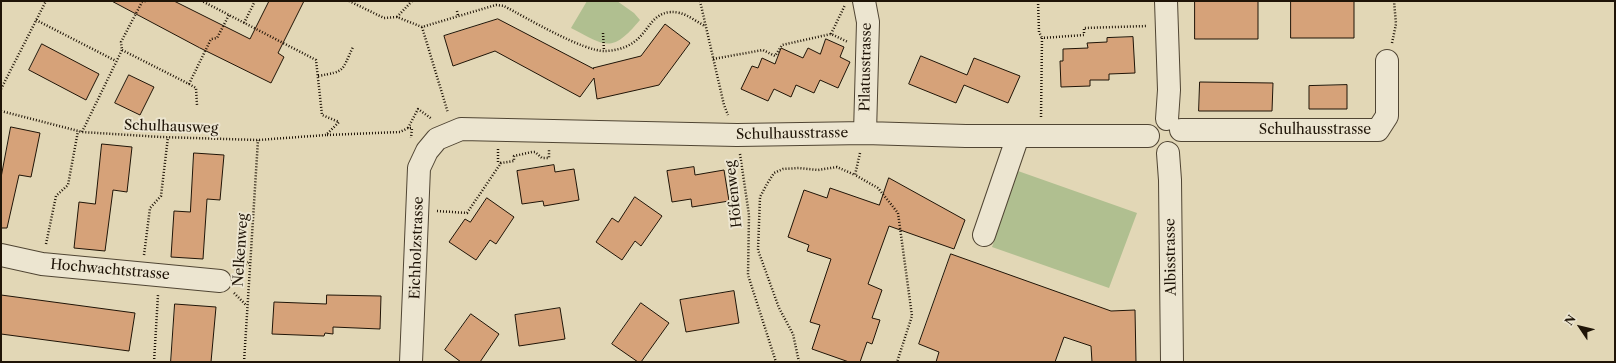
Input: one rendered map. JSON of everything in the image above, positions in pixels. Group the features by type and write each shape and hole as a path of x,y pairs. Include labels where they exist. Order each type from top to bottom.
{"street":[{"name":"Pilatusstrasse","path":"864,1 868,22 865,133"},
{"path":"1166,1 1169,90 1174,124 1182,140 1179,146 1168,153 1154,149 1148,136 1153,124 1158,121 1174,124"},
{"name":"Schulhausstrasse","path":"1174,124 1378,130 1388,116 1387,61"},
{"name":"Schulhausstrasse","path":"437,139 461,129 737,135 865,133 1018,136 1148,136"},
{"path":"984,234 1018,136"},
{"name":"Eichholzstrasse","path":"412,362 420,168 427,151 437,139"},
{"name":"Albisstrasse","path":"1168,153 1170,180 1172,362"},
{"name":"Hochwachtstrasse","path":"1,255 42,264 220,281"}],"path":[{"path":"1,89 46,1"},
{"path":"82,132 122,50 121,42 142,2 146,1"},
{"path":"202,1 316,60 322,115 339,122 326,134"},
{"path":"244,23 255,1"},
{"path":"349,1 384,18 397,17 422,27 496,5 504,6 580,45 597,51 627,46 634,42 654,19 661,15 671,13 681,14 705,26"},
{"path":"397,17 412,1"},
{"name":"Höfenweg","path":"700,1 724,105 737,135 749,215 748,275 776,362"},
{"path":"831,34 847,1"},
{"path":"1038,1 1039,32 1042,38 1041,136"},
{"path":"1387,61 1396,24 1394,1"},
{"path":"457,11 458,16"},
{"path":"189,84 211,39 217,38 229,15"},
{"path":"36,20 116,61"},
{"path":"1042,38 1084,35 1084,28 1167,25"},
{"path":"422,27 450,119"},
{"path":"603,33 604,51"},
{"path":"713,59 763,50 775,56 782,45 831,34 867,52"},
{"path":"318,76 339,72 342,69 353,46"},
{"path":"122,50 196,88 197,105"},
{"path":"411,142 412,128 408,128 418,109"},
{"name":"Schulhausweg","path":"1,110 82,132 168,137 258,140 326,134 400,132 408,128"},
{"path":"42,264 56,196 68,184 78,131"},
{"path":"419,211 467,213 501,163 514,161 514,156 532,152 535,152 542,158 549,158 547,131"},
{"path":"855,175 865,133"},
{"path":"154,362 150,274 150,208 161,196 168,137"},
{"name":"Nelkenweg","path":"244,362 258,140"},
{"path":"799,362 794,334 779,308 758,250 760,197 774,173 783,169 799,168 818,170 836,167 855,175 878,188 898,213 912,316 897,361 892,362"}],"green space":[{"path":"587,1 617,1 634,13 640,20 622,38 608,44 601,43 571,28"},
{"path":"1018,171 1137,213 1109,288 992,247"}],"building":[{"path":"112,1 174,1 250,39 269,1 304,1 278,53 284,57 271,83 200,48"},
{"path":"1195,1 1258,1 1258,39 1195,39"},
{"path":"1291,1 1354,1 1354,38 1291,38"},
{"path":"498,19 594,69 593,68 641,56 665,24 690,43 659,85 597,99 594,78 580,97 495,51 453,66 444,36"},
{"path":"1133,37 1135,73 1109,74 1109,80 1090,80 1090,86 1061,87 1060,61 1063,61 1063,49 1088,48 1087,43 1107,42 1107,38"},
{"path":"826,39 844,47 840,57 850,62 838,88 820,80 814,93 796,85 791,97 774,89 768,101 741,89 752,66 758,68 762,58 775,64 781,48 803,58 808,48 820,54"},
{"path":"42,44 99,74 86,100 29,70"},
{"path":"921,56 967,75 974,58 1020,76 1008,103 964,85 956,103 909,84"},
{"path":"129,75 154,87 140,115 115,103"},
{"path":"1200,82 1273,83 1272,111 1199,111"},
{"path":"1347,85 1347,109 1309,109 1309,86"},
{"path":"11,127 40,133 31,177 19,175 7,228 1,228 1,178"},
{"path":"102,144 132,147 127,192 113,190 105,251 74,248 79,202 95,204"},
{"path":"194,153 224,155 220,200 207,199 203,259 171,257 174,211 190,212"},
{"path":"554,165 555,172 574,169 579,200 544,206 543,201 522,204 517,171"},
{"path":"694,167 695,175 724,170 729,201 692,207 691,199 672,202 667,171"},
{"path":"889,178 965,220 954,249 889,226 868,284 882,290 872,318 880,320 872,344 867,342 860,362 849,362 812,349 820,325 810,322 831,259 807,251 809,245 788,237 804,190 827,198 830,188 879,205"},
{"path":"635,197 662,216 641,246 635,241 622,260 596,242 612,218 618,222"},
{"path":"487,198 514,217 496,244 490,240 476,260 449,242 465,219 470,222"},
{"path":"951,254 1111,311 1135,310 1136,362 1092,362 1091,346 1064,337 1055,362 936,362 939,352 919,344"},
{"path":"734,291 739,323 686,332 680,300"},
{"path":"1,295 135,313 129,351 1,334"},
{"path":"327,295 381,296 380,329 333,327 333,334 325,333 324,336 272,334 274,302 326,304"},
{"path":"641,303 669,323 641,362 638,362 612,344"},
{"path":"175,304 216,307 211,362 171,362"},
{"path":"560,308 565,339 519,346 515,315"},
{"path":"471,314 499,334 480,362 461,362 445,350"}]}
